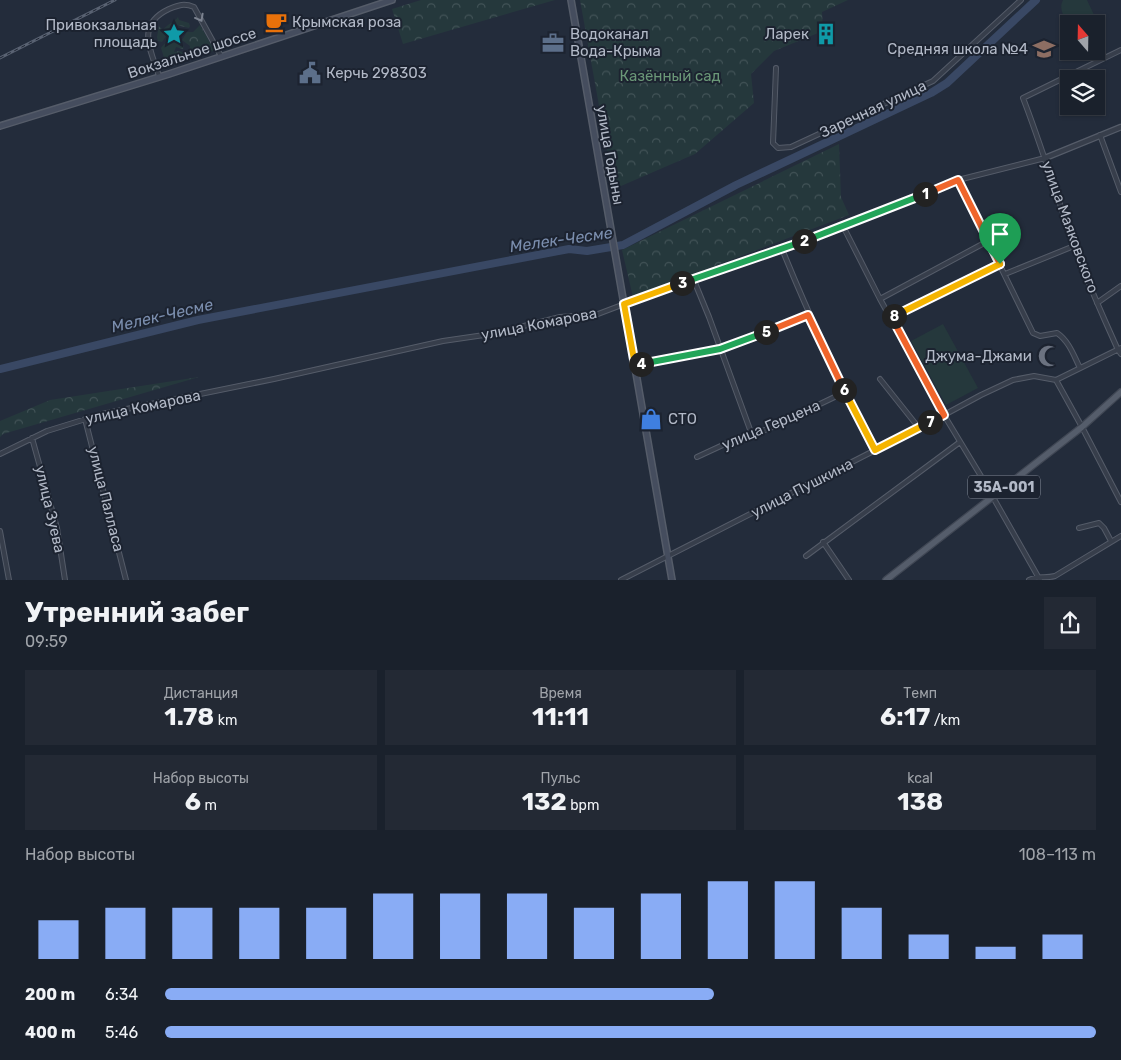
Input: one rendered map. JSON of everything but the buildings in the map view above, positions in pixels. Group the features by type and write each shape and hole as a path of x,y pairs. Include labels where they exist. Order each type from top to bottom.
{"main road":[{"name":"Вокзальное шоссе","path":"0,126 392,0"},
{"name":"улица Годыны","path":"571,0 672,580"},
{"name":"35А-001","path":"886,580 1083,428 1121,394"},
{"name":"35А-001","path":"890,580 993,498"}],"street":[{"name":"Заречная улица","path":"776,68 773,143 778,148 792,147 933,81 1021,0"},
{"path":"160,76 148,40 149,26 160,14 182,4 194,7 221,56"},
{"name":"улица Маяковского","path":"1120,351 1074,246 1024,98 1121,50"},
{"name":"улица Комарова","path":"0,454 46,431 126,409 274,379 444,341 491,334 560,318 598,314 693,278 782,250 958,180 1045,158 1121,127"},
{"path":"1100,135 1121,192"},
{"path":"958,180 1033,333 1040,336 1057,333 1060,335 1065,340 1080,368"},
{"path":"843,226 880,299 944,415 1014,532 1038,578"},
{"path":"880,299 988,241"},
{"path":"1005,274 1074,246"},
{"path":"782,250 808,315 875,450"},
{"path":"892,318 1000,264"},
{"path":"693,278 752,435"},
{"path":"1098,303 1121,286"},
{"path":"635,365 720,349 808,315"},
{"path":"1120,351 1056,380 1121,502"},
{"name":"улица Пушкина","path":"622,580 919,428 980,394 1013,380 1034,376 1056,380"},
{"path":"880,379 919,428"},
{"name":"улица Герцена","path":"697,457 738,438 768,429 845,392"},
{"name":"улица Палласа","path":"85,419 126,580"},
{"name":"улица Зуева","path":"32,438 57,528 65,580"},
{"path":"806,556 960,442"},
{"path":"1079,528 1099,523 1111,541"},
{"path":"0,531 9,580"},
{"path":"1029,580 1055,576 1121,536"},
{"path":"823,542 849,580"}],"green space":[{"path":"421,0 555,0 403,44 392,9"},
{"name":"Казённый сад","path":"580,0 848,0 822,12 823,31 774,51 751,74 754,103 695,154 614,189"},
{"path":"1063,0 1087,0 1094,15 1063,15"},
{"path":"178,17 179,20 189,23 189,28 176,25 170,37 166,36 162,42 158,41 159,26 163,30"},
{"path":"200,25 213,51 166,64 161,48 163,45 169,42 177,43 184,46 183,49 176,47 174,52 189,53 190,46 182,40 187,32 193,32"},
{"path":"839,144 841,197 849,215 633,297 622,250"},
{"path":"943,324 978,388 946,405 911,341"},
{"path":"199,377 3,434 0,437 0,421 50,400"}],"waterway":[{"name":"Мелек-Чесме","path":"0,369 198,320 569,249 587,251 623,245 736,185 931,93 947,83 1036,0"}],"railway":[{"path":"0,58 115,0"}],"place":[{"name":"Крымская роза","path":"276,22"},
{"name":"Привокзальная площадь","path":"174,34"},
{"name":"Ларек","path":"826,34"},
{"name":"Водоканал Вода-Крыма","path":"553,43"},
{"name":"Средняя школа №4","path":"1044,49"},
{"name":"Керчь 298303","path":"310,73"},
{"name":"Джума-Джами","path":"1049,356"},
{"name":"СТО","path":"651,419"}],"route":[{"path":"958,180 1000,264 892,318 944,415 875,450 808,315 720,349 635,365 624,304 693,278 782,250 958,180"}]}
